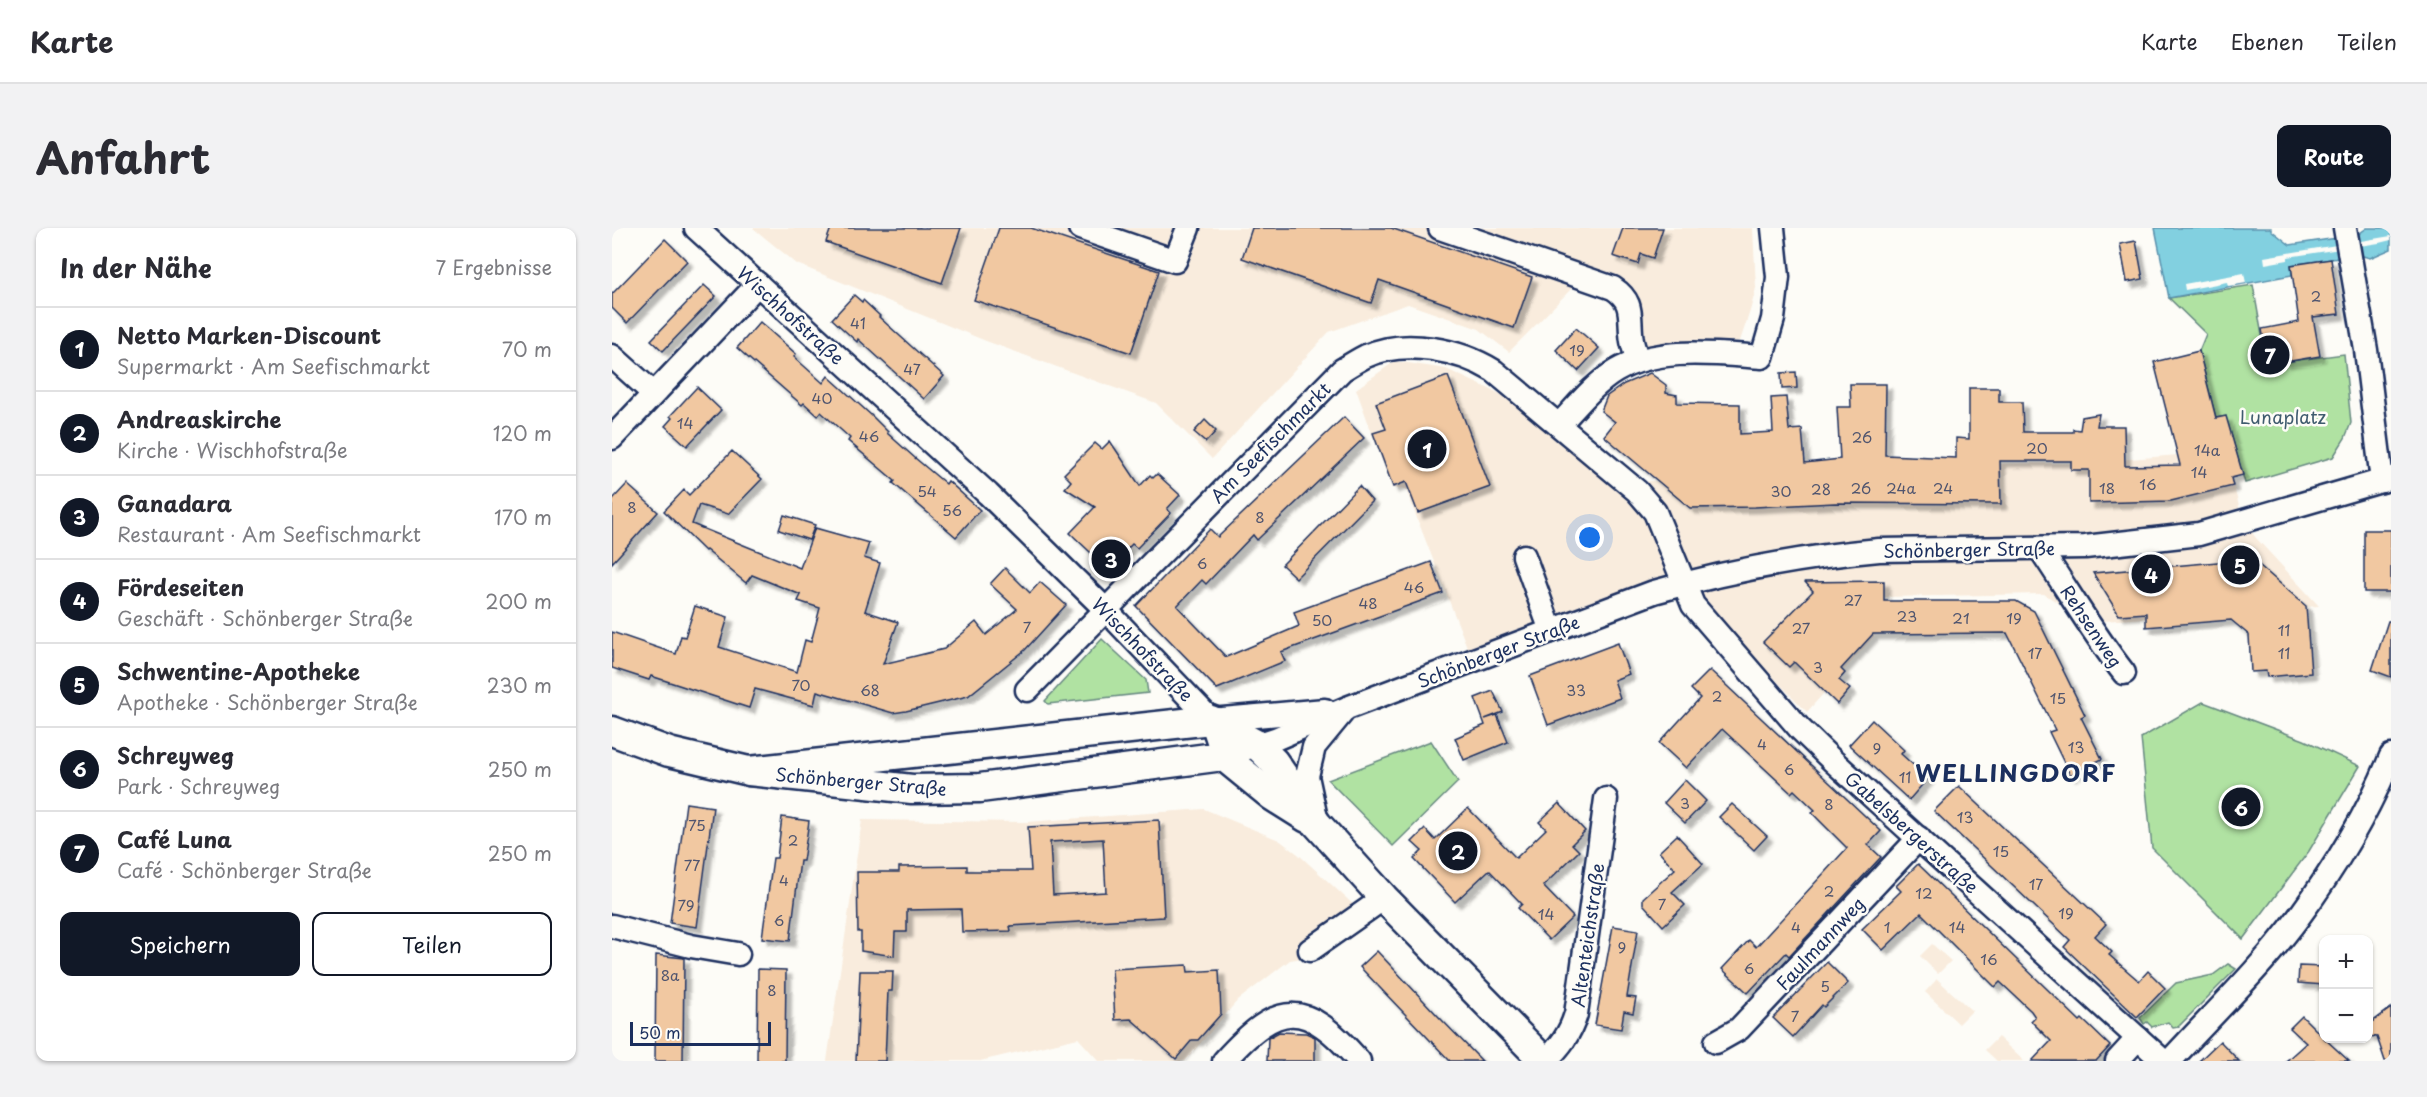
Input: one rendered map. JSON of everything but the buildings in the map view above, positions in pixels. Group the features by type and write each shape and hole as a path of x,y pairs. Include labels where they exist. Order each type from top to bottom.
{"main road":[{"name":"Wischhofstraße","path":"1211,720 1256,744 1286,778 1317,824 1384,898 1545,1061"},
{"name":"Schönberger Straße","path":"749,771 1211,720"},
{"name":"Schönberger Straße","path":"612,731 669,752 749,771 912,789 980,788 1223,756"},
{"path":"1223,756 1272,796 1317,824"}],"street":[{"name":"Wischhofstraße","path":"696,228 988,494 1105,609 1211,720"},
{"path":"1080,228 1175,261 1188,228"},
{"path":"1440,228 1613,288 1624,295 1630,311 1632,342 1638,360"},
{"path":"1559,425 1593,389 1615,371 1638,360 1666,355 1762,357 1773,319 1778,277 1773,228"},
{"name":"Schönberger Straße","path":"1223,756 1275,739 1347,708 1654,592 1770,563 1879,550 2085,547 2199,534 2386,479 2346,232"},
{"path":"612,438 758,284"},
{"name":"Am Seefischmarkt","path":"1027,690 1342,370 1368,355 1394,349 1415,348 1453,353 1478,361 1494,371 1637,491 1655,512 1683,584"},
{"path":"612,356 653,393"},
{"name":"Rehsenweg","path":"2040,549 2089,622 2101,645 2124,673"},
{"path":"1524,556 1551,631"},
{"name":"Gabelsbergerstraße","path":"1683,584 1693,605 1800,729 2163,1061"},
{"name":"Schönberger Straße","path":"1211,720 1347,708"},
{"name":"Schönberger Straße","path":"1317,824 1307,776 1314,747 1347,708"},
{"path":"1211,720 1223,756"},
{"path":"2169,1061 2250,974 2297,919 2346,846 2391,756"},
{"name":"Altenteichstraße","path":"1545,1061 1559,1048 1568,1035 1576,1014 1606,799"},
{"name":"Faulmannweg","path":"1716,1042 1738,1029 1919,838"},
{"path":"1310,950 1384,898"},
{"path":"612,926 691,946 738,954"},
{"path":"1224,1061 1258,1029 1277,1017 1290,1014 1307,1017 1324,1025 1359,1061"},
{"path":"2117,1061 2138,1038"}],"shaded area":[{"path":"753,228 1753,228 1756,288 1740,341 1625,351 1624,300 1577,283 1509,352 1479,329 1408,304 1329,332 1212,459 1156,403 986,341 797,264"},
{"path":"1395,361 1446,369 1520,403 1614,484 1855,465 2083,463 2225,451 2242,518 2256,538 2319,606 2089,622 2044,594 1885,597 1884,625 1807,712 1674,575 1469,652 1406,490 1392,488 1356,389"},
{"path":"1204,809 1279,840 1298,854 1368,918 1325,954 1290,960 1238,1000 1185,1061 1099,1061 1078,1038 980,1061 827,1061 862,820 1027,822"},
{"path":"1932,944 1951,961 1938,974 1920,956"},
{"path":"1937,979 1972,1011 1959,1024 1925,992"},
{"path":"1998,1037 2024,1061 1997,1061 1985,1050"}],"green space":[{"name":"Lunaplatz","path":"2253,285 2267,364 2344,354 2351,423 2333,457 2245,483 2226,416 2216,418 2199,351 2206,334 2169,298"},
{"path":"1102,639 1146,680 1148,693 1048,704 1045,701"},
{"path":"2203,702 2304,740 2360,766 2309,851 2243,939 2152,848 2141,738"},
{"path":"1431,741 1458,782 1393,846 1328,780"},
{"path":"2228,964 2236,969 2178,1027 2173,1028 2168,1022 2152,1027 2147,1022 2144,1024 2140,1018 2176,983 2213,975"}],"water":[{"path":"2155,228 2271,228 2290,245 2357,235 2367,228 2391,228 2391,249 2370,258 2359,255 2291,265 2292,275 2169,298"}],"pier":[{"path":"2391,236 2391,240 2379,243 2288,257 2288,260 2265,264 2264,257"},
{"path":"2244,273 2246,283 2228,286 2227,282 2185,290 2184,284"}],"place":[{"name":"Café Luna","path":"2270,355"},
{"name":"Netto Marken-Discount","path":"1427,449"},
{"name":"Ganadara","path":"1111,559"},
{"name":"Schwentine-Apotheke","path":"2240,565"},
{"name":"Fördeseiten","path":"2151,574"},
{"name":"Schreyweg","path":"2241,807"},
{"name":"Andreaskirche","path":"1458,851"}],"district":[{"name":"WELLINGDORF","path":"2016,772"}]}
